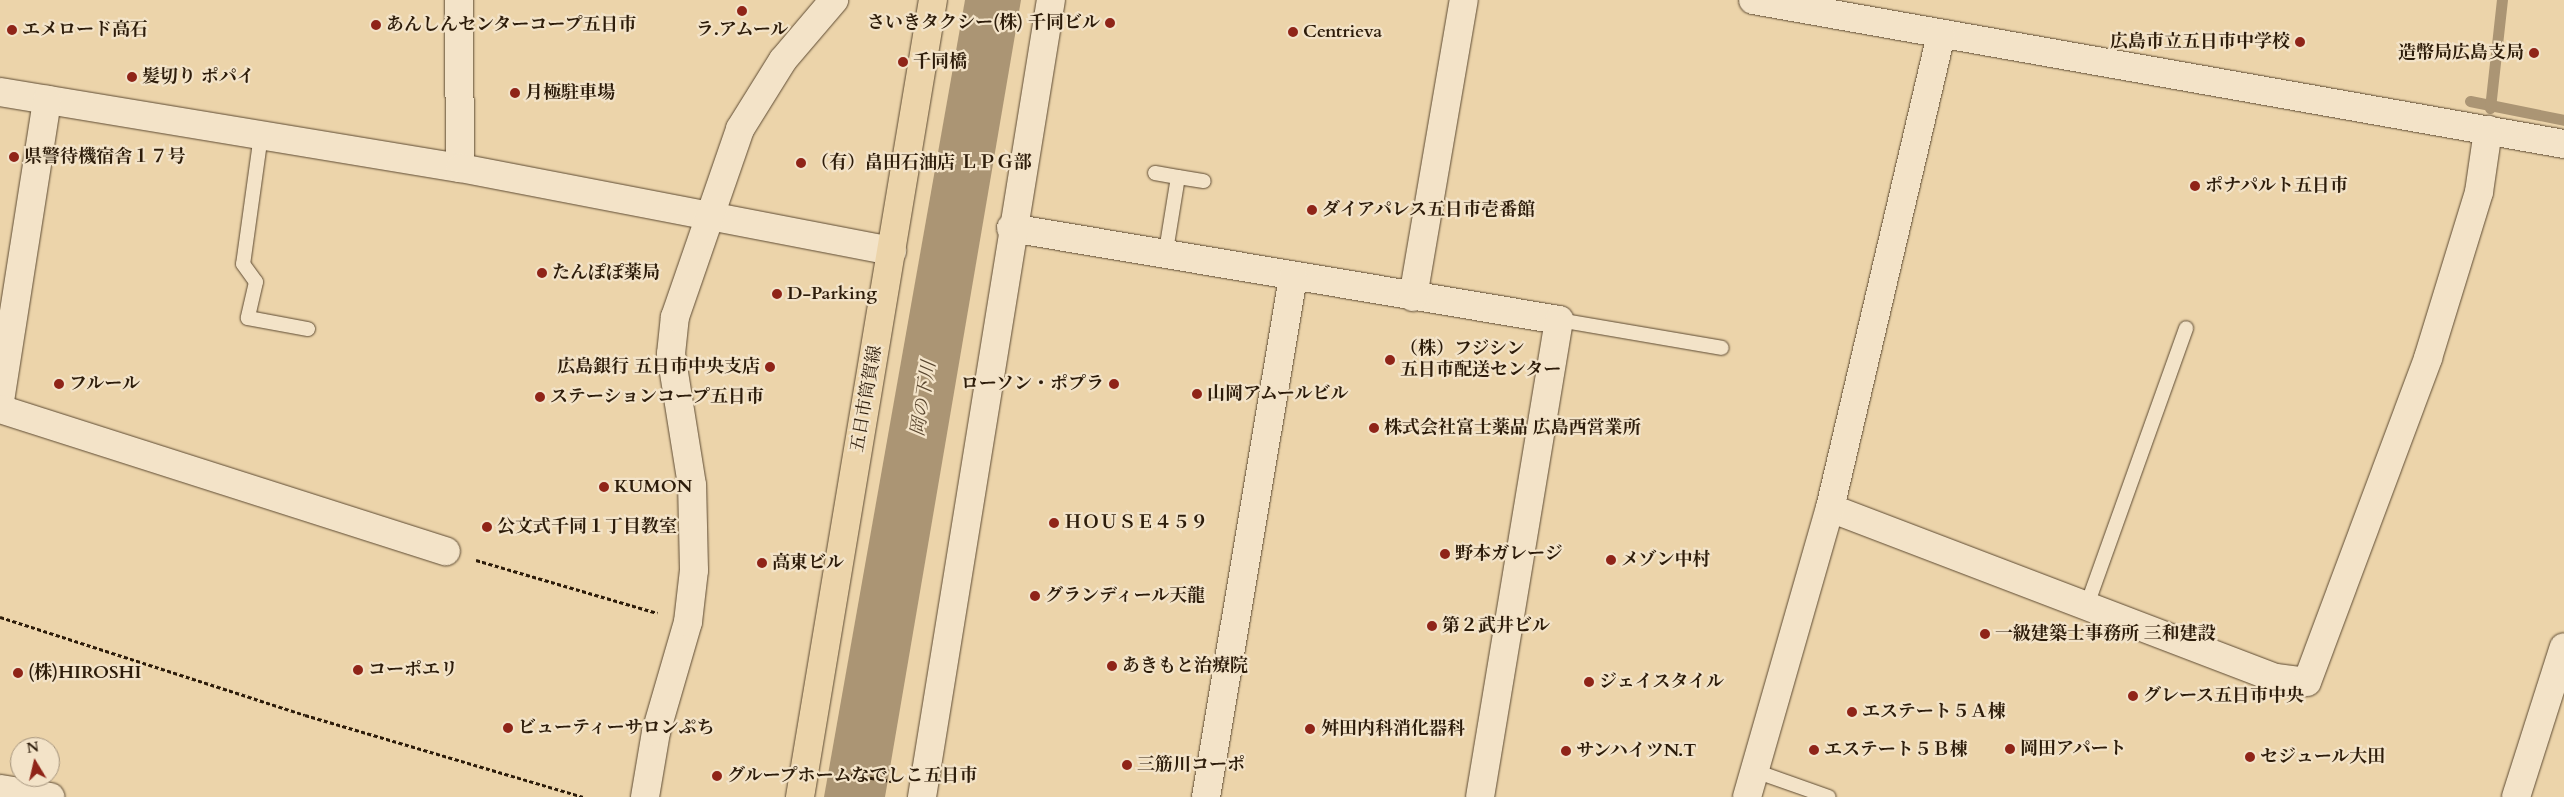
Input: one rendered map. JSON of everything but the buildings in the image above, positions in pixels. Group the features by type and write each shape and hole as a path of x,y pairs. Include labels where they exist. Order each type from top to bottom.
{"main road":[{"name":"五日市筒賀線","path":"800,797 933,0"}],"street":[{"path":"459,0 460,168"},
{"path":"644,797 656,732 688,622 694,570 692,485 670,354 675,317 740,129 761,92 834,0"},
{"path":"912,790 1051,0"},
{"path":"1413,297 1464,0"},
{"path":"1753,0 1941,35 2564,144"},
{"path":"1747,797 1830,508 1941,35"},
{"path":"0,92 460,168 892,251"},
{"path":"0,401 47,100"},
{"path":"1830,508 2276,678 2307,682 2428,358 2479,192 2488,130"},
{"path":"1011,228 1166,257 1558,320 1480,797"},
{"path":"1206,797 1293,278"},
{"path":"0,409 446,551"},
{"path":"2516,797 2564,647"},
{"path":"0,789 50,797"}],"lane":[{"path":"261,135 243,264 256,282 248,318 308,329"},
{"path":"1155,173 1204,181"},
{"path":"1166,257 1178,177"},
{"path":"1558,320 1722,348"},
{"path":"2087,605 2186,328"},
{"path":"1755,771 1829,797"}],"path":[{"path":"446,551 688,622"},
{"path":"0,617 305,715 583,797"},
{"path":"834,772 912,790"}],"water":[{"name":"岡の下川","path":"965,0 1021,0 885,797 824,797"}],"waterway":[{"path":"2490,108 2502,0"},
{"path":"2470,101 2564,120"}],"place":[{"name":"ラ.アムール","path":"742,11"},
{"name":"さいきタクシー(株) 千同ビル","path":"1110,23"},
{"name":"あんしんセンターコープ五日市","path":"376,25"},
{"name":"エメロード高石","path":"12,30"},
{"name":"Centrieva","path":"1293,32"},
{"name":"広島市立五日市中学校","path":"2300,42"},
{"name":"造幣局広島支局","path":"2534,53"},
{"name":"千同橋","path":"903,62"},
{"name":"髪切り ポパイ","path":"132,77"},
{"name":"月極駐車場","path":"515,93"},
{"name":"県警待機宿舎１７号","path":"14,157"},
{"name":"（有）畠田石油店 ＬＰＧ部","path":"801,163"},
{"name":"ポナパルト五日市","path":"2195,186"},
{"name":"ダイアパレス五日市壱番館","path":"1312,210"},
{"name":"たんぽぽ薬局","path":"542,273"},
{"name":"D-Parking","path":"777,294"},
{"name":"（株）フジシン 五日市配送センター","path":"1390,360"},
{"name":"広島銀行 五日市中央支店","path":"770,367"},
{"name":"フルール","path":"59,384"},
{"name":"ローソン・ポプラ","path":"1114,384"},
{"name":"山岡アムールビル","path":"1197,394"},
{"name":"ステーションコープ五日市","path":"540,397"},
{"name":"株式会社富士薬品 広島西営業所","path":"1374,428"},
{"name":"KUMON","path":"604,487"},
{"name":"ＨＯＵＳＥ４５９","path":"1054,523"},
{"name":"公文式千同１丁目教室","path":"487,527"},
{"name":"野本ガレージ","path":"1445,554"},
{"name":"メゾン中村","path":"1611,560"},
{"name":"高東ビル","path":"762,563"},
{"name":"グランディール天龍","path":"1035,596"},
{"name":"第２武井ビル","path":"1432,626"},
{"name":"一級建築士事務所 三和建設","path":"1985,634"},
{"name":"あきもと治療院","path":"1112,666"},
{"name":"コーポエリ","path":"358,670"},
{"name":"(株)HIROSHI","path":"18,673"},
{"name":"ジェイスタイル","path":"1589,682"},
{"name":"グレース五日市中央","path":"2133,696"},
{"name":"エステート５Ａ棟","path":"1852,712"},
{"name":"ビューティーサロンぷち","path":"508,728"},
{"name":"舛田内科消化器科","path":"1310,729"},
{"name":"岡田アパート","path":"2010,749"},
{"name":"エステート５Ｂ棟","path":"1814,750"},
{"name":"サンハイツN.T","path":"1566,751"},
{"name":"セジュール大田","path":"2250,757"},
{"name":"三筋川コーポ","path":"1127,765"},
{"name":"グループホームなでしこ五日市","path":"717,776"}]}
